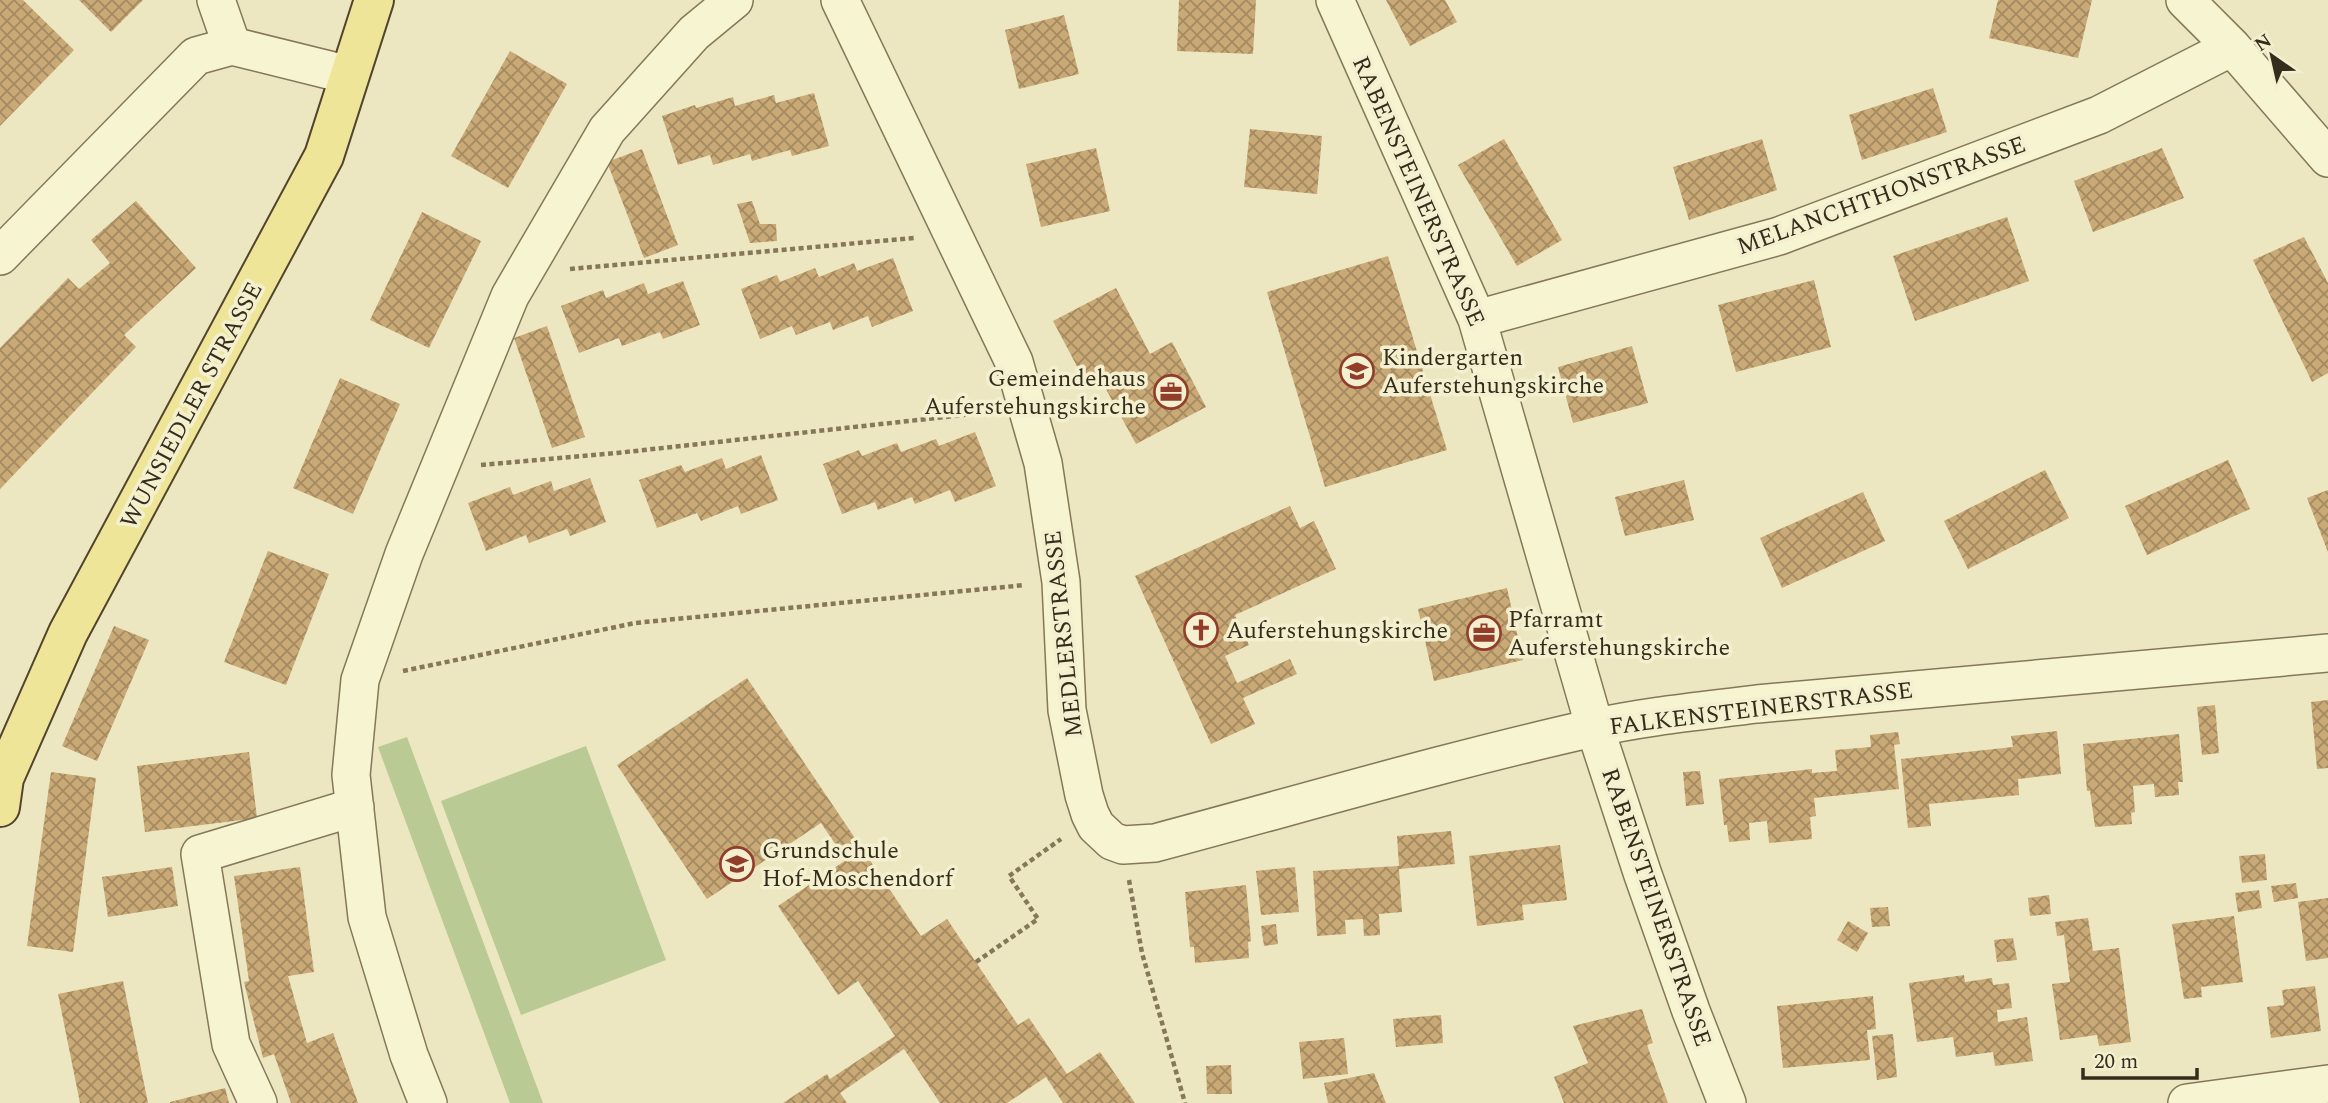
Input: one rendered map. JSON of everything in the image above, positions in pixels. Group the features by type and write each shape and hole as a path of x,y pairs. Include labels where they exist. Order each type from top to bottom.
{"main road":[{"name":"WUNSIEDLER STRASSE","path":"0,807 4,778 68,633 324,156 374,0"}],"street":[{"path":"216,0 232,46"},
{"path":"428,1103 409,1055 367,917 352,775 360,680 404,554 510,296 607,130 694,33 734,0"},
{"name":"MEDLERSTRASSE","path":"840,0 1014,362 1043,463 1060,582 1067,710 1084,795 1090,814 1105,835 1123,845"},
{"name":"RABENSTEINERSTRASSE","path":"1335,0 1477,319 1595,728 1642,872 1727,1103"},
{"path":"2185,0 2232,47 2328,158"},
{"path":"0,256 196,56 232,46 349,75"},
{"name":"MELANCHTHONSTRASSE","path":"1477,319 1779,236 2099,115 2232,47"},
{"name":"FALKENSTEINERSTRASSE","path":"1123,845 1155,843 1595,728 1670,715 1757,704 2328,653"},
{"path":"258,1103 231,1044 200,854 355,807"},
{"path":"2188,1103 2328,1084"}],"path":[{"path":"523,274 953,235"},
{"path":"439,469 617,453 1028,408"},
{"path":"360,680 635,623 1060,582"},
{"path":"975,962 1038,919 1009,876 1090,814"},
{"path":"1123,845 1142,953 1185,1103"}],"green space":[{"path":"407,737 543,1103 510,1103 378,747"},
{"path":"586,746 666,960 521,1015 441,801"}],"building":[{"path":"0,0 23,0 74,50 0,126"},
{"path":"79,0 143,0 111,32"},
{"path":"1179,0 1256,0 1253,54 1177,51"},
{"path":"1386,0 1445,0 1457,22 1410,46"},
{"path":"1998,0 2092,0 2078,58 1989,38"},
{"path":"1064,15 1079,74 1019,89 1005,30"},
{"path":"510,51 567,84 508,188 451,156"},
{"path":"1933,88 1947,132 1862,160 1849,115"},
{"path":"814,93 829,146 792,156 790,150 752,161 750,154 713,165 710,155 678,165 662,116 733,97 735,106 774,95 776,103"},
{"path":"1250,129 1322,136 1317,194 1244,187"},
{"path":"1504,139 1562,240 1517,266 1458,165"},
{"path":"1762,139 1777,190 1689,220 1673,167"},
{"path":"1096,148 1110,211 1041,227 1026,164"},
{"path":"2162,148 2184,198 2093,232 2074,181"},
{"path":"642,149 678,245 644,258 607,162"},
{"path":"136,201 196,268 124,335 136,347 0,489 0,348 68,278 79,289 110,263 91,240"},
{"path":"752,201 760,224 776,224 777,241 750,243 737,204"},
{"path":"422,212 481,241 429,348 370,320"},
{"path":"2007,217 2029,281 1915,321 1893,256"},
{"path":"2304,237 2328,283 2328,373 2312,382 2253,260"},
{"name":"Kindergarten Auferstehungskirche","path":"1388,256 1447,450 1325,487 1267,292"},
{"path":"893,258 913,311 872,327 868,316 833,330 830,322 796,335 792,326 760,339 741,289 777,275 780,282 815,268 819,277 854,263 857,271"},
{"path":"1814,280 1831,347 1736,372 1718,305"},
{"path":"683,281 700,325 663,339 660,332 622,346 619,338 579,353 561,306 603,290 606,298 644,283 648,294"},
{"path":"1116,288 1150,354 1172,342 1206,407 1136,444 1101,380 1088,387 1053,321"},
{"path":"547,326 585,437 552,448 514,338"},
{"path":"1632,346 1648,403 1573,423 1558,367"},
{"path":"340,378 400,404 353,514 293,488"},
{"path":"975,432 996,486 955,502 950,490 915,504 912,497 878,510 875,502 842,514 823,464 859,450 862,456 897,443 901,452 936,439 939,446"},
{"path":"761,455 778,500 741,514 738,506 701,521 697,513 657,528 639,480 681,465 685,472 722,458 726,469"},
{"path":"2228,460 2250,509 2147,555 2125,506"},
{"path":"2045,470 2069,518 1968,569 1944,521"},
{"path":"590,478 606,522 570,536 567,529 529,543 526,535 486,551 468,503 510,487 513,495 551,481 554,491"},
{"path":"1684,480 1694,520 1625,536 1615,497"},
{"path":"2328,490 2328,552 2307,498"},
{"path":"1863,492 1885,541 1782,588 1760,538"},
{"name":"Auferstehungskirche","path":"1290,506 1300,528 1314,521 1336,569 1235,615 1249,645 1225,656 1237,683 1290,659 1297,674 1243,698 1255,724 1211,744 1135,576"},
{"path":"268,551 329,574 286,685 224,662"},
{"path":"1507,588 1523,660 1434,681 1418,609"},
{"path":"114,626 149,640 97,761 62,746"},
{"name":"Grundschule Hof-Moschendorf","path":"747,678 921,936 947,919 1018,1025 1029,1018 1067,1074 1100,1052 1135,1103 1063,1103 1046,1077 1007,1103 940,1103 904,1049 840,1093 847,1103 783,1103 827,1074 830,1079 895,1036 858,981 838,995 778,906 846,860 821,823 707,899 617,765"},
{"path":"2328,700 2328,768 2317,769 2311,702"},
{"path":"2215,705 2219,753 2202,755 2197,707"},
{"path":"2057,731 2061,774 2018,779 2019,795 1929,804 1931,826 1908,828 1901,759 2013,747 2011,736"},
{"path":"1898,732 1900,744 1894,745 1899,789 1814,798 1816,816 1810,817 1812,839 1769,843 1767,821 1749,823 1750,840 1729,842 1727,825 1724,825 1719,779 1812,769 1812,773 1837,771 1835,750 1871,747 1870,735"},
{"path":"2179,734 2183,782 2178,782 2179,795 2155,797 2154,784 2133,786 2135,812 2131,813 2132,824 2095,827 2090,791 2087,791 2083,744"},
{"path":"249,752 257,818 145,832 137,766"},
{"path":"1700,771 1704,804 1686,806 1683,772"},
{"path":"51,772 96,778 73,952 27,946"},
{"path":"1451,831 1455,864 1399,869 1402,912 1379,914 1380,935 1364,936 1363,919 1345,920 1346,934 1317,936 1313,871 1399,866 1397,836"},
{"path":"1560,845 1567,900 1522,905 1524,920 1477,926 1469,856"},
{"path":"2265,854 2267,880 2242,883 2239,856"},
{"path":"172,867 178,906 108,917 102,877"},
{"path":"300,867 314,972 288,976 307,1043 333,1033 358,1103 291,1103 274,1054 263,1058 244,982 249,981 234,876"},
{"path":"1295,867 1299,912 1261,915 1256,871"},
{"path":"2296,883 2298,898 2274,902 2271,886"},
{"path":"1246,885 1251,941 1248,942 1249,958 1195,963 1194,947 1190,947 1185,892"},
{"path":"2259,890 2262,908 2238,912 2235,893"},
{"path":"2049,895 2051,914 2030,916 2028,898"},
{"path":"2328,898 2328,958 2306,961 2298,902"},
{"path":"1888,907 1890,926 1872,927 1870,908"},
{"path":"2234,916 2243,982 2201,987 2202,997 2184,999 2172,924"},
{"path":"2088,918 2093,951 2119,948 2131,1042 2099,1046 2097,1035 2060,1040 2052,984 2070,982 2064,935 2057,936 2055,922"},
{"path":"1848,921 1868,933 1857,952 1837,940"},
{"path":"1276,924 1278,944 1264,946 1261,926"},
{"path":"2013,938 2017,960 1997,962 1994,940"},
{"path":"1964,975 1965,982 1992,978 1993,985 2009,983 2012,1008 1997,1010 1998,1022 2027,1017 2033,1061 1995,1066 1993,1052 1956,1057 1953,1037 1917,1042 1909,983"},
{"path":"123,981 148,1103 80,1103 58,994"},
{"path":"2315,986 2321,1031 2271,1038 2267,1007 2284,1005 2282,990"},
{"path":"1873,996 1876,1029 1867,1030 1870,1060 1783,1068 1777,1006"},
{"path":"1642,1009 1653,1043 1647,1045 1668,1103 1564,1103 1554,1077 1588,1063 1573,1026"},
{"path":"1441,1015 1443,1043 1396,1047 1393,1019"},
{"path":"1893,1034 1897,1077 1877,1080 1872,1036"},
{"path":"1344,1038 1348,1074 1303,1079 1299,1042"},
{"path":"1231,1065 1232,1094 1207,1094 1206,1066"},
{"path":"1374,1073 1386,1103 1328,1103 1324,1083"},
{"path":"225,1088 229,1103 170,1103 170,1102"}],"place":[{"name":"Kindergarten Auferstehungskirche","path":"1357,371"},
{"name":"Gemeindehaus Auferstehungskirche","path":"1171,392"},
{"name":"Auferstehungskirche","path":"1201,630"},
{"name":"Pfarramt Auferstehungskirche","path":"1484,633"},
{"name":"Grundschule Hof-Moschendorf","path":"737,864"}]}
